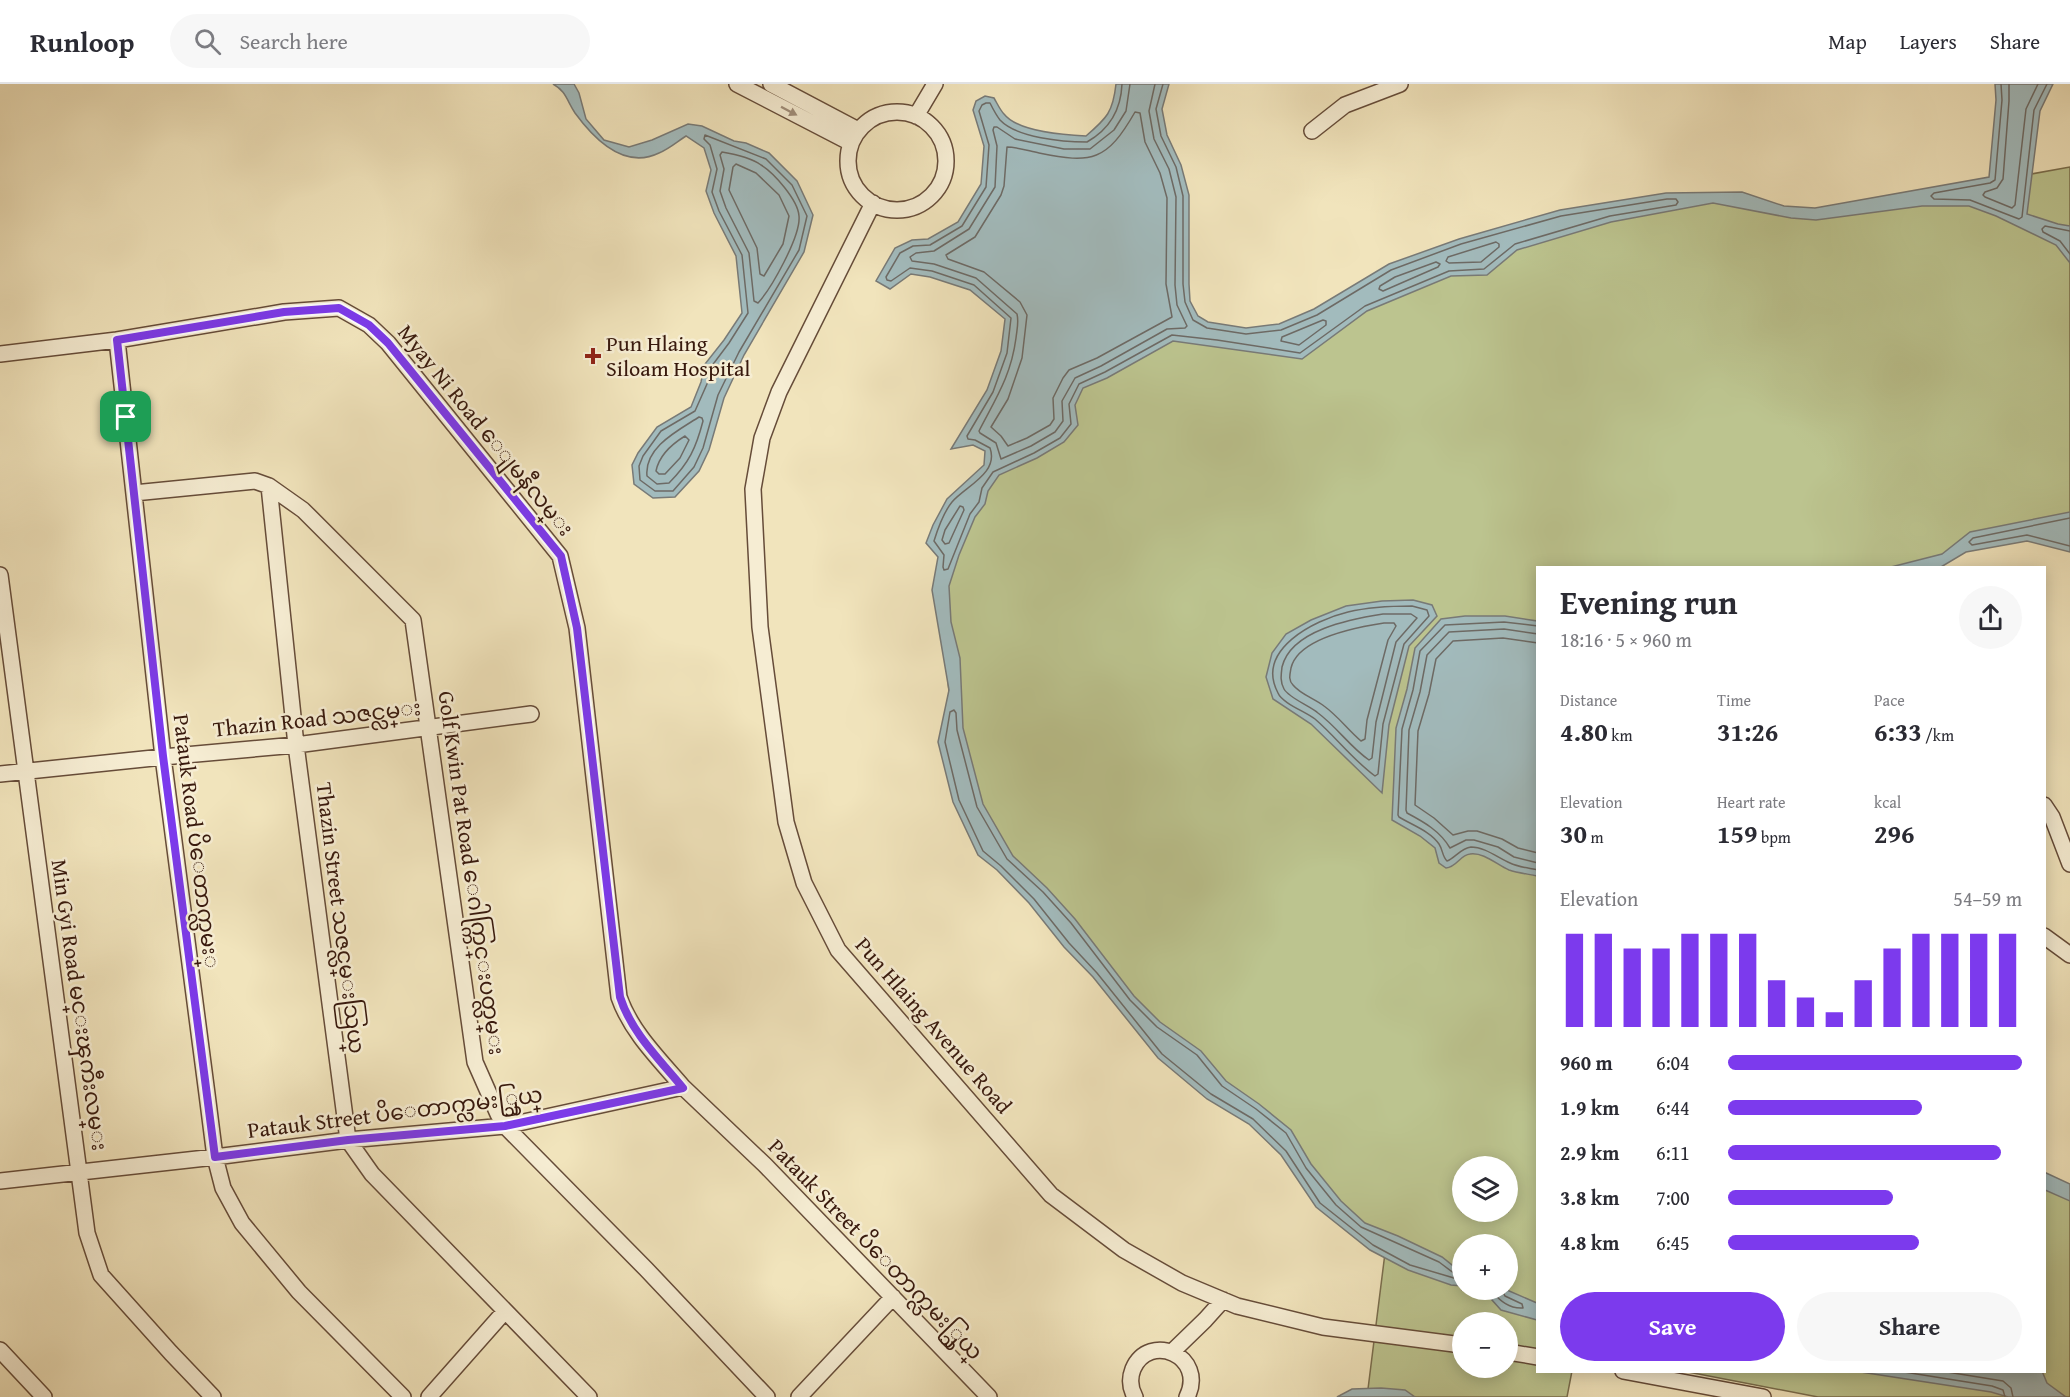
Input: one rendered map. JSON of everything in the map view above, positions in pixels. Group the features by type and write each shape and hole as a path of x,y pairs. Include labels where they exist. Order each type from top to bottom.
{"street":[{"path":"737,84 855,136"},
{"path":"771,84 855,136"},
{"path":"916,116 936,84"},
{"path":"1312,131 1345,105 1400,84"},
{"path":"904,112 916,116 925,120 937,132 946,151 944,179 935,194 913,208 903,210 879,207 858,191 850,176 847,159 855,136 868,121 884,114 904,112"},
{"name":"Pun Hlaing Avenue Road","path":"873,203 779,392 762,438 753,489 760,627 786,822 804,883 838,950 1051,1195 1124,1250 1182,1283 1237,1306 1323,1327 1452,1345"},
{"name":"Myay Ni Road ေျမနီလမ္း","path":"117,340 284,312 339,308 369,325 388,343 561,556 577,628 620,997 625,1013 635,1029 683,1088"},
{"path":"0,354 117,340"},
{"name":"Patauk Road ပိေတာက္လမး္","path":"117,340 163,756 215,1157 223,1188 242,1222 298,1292 403,1397"},
{"path":"134,494 255,481 269,486"},
{"name":"Golf Kwin Pat Road ေဂါက္ကြင္းပတ္လမ္း","path":"269,486 303,510 412,620 475,1062 498,1114 505,1126 646,1269 767,1397"},
{"name":"Thazin Street သဇင္လမ္းသြယ္","path":"269,486 296,745 348,1140 372,1173 589,1397"},
{"name":"Min Gyi Road မင္းၾကီးလမ္း","path":"0,575 87,1233 101,1275 213,1397"},
{"name":"Thazin Road သဇင္လမ္း","path":"0,774 27,773 163,756 296,745 531,714"},
{"path":"2046,808 2052,817 2070,864"},
{"path":"2046,937 2070,955"},
{"name":"Patauk Street ပိေတာက္လမး္သြယ္","path":"0,1181 348,1140 505,1126 683,1088 765,1165 989,1397"},
{"path":"799,1397 893,1297"},
{"path":"1172,1352 1206,1320 1223,1300"},
{"path":"429,1397 505,1311"},
{"path":"0,1350 44,1397"},
{"path":"1135,1397 1130,1383 1131,1375 1139,1359 1154,1351 1172,1352 1179,1356 1190,1370 1191,1388 1187,1397"},
{"path":"1518,1354 1536,1357"},
{"path":"1633,1373 1763,1397"},
{"path":"966,1397 977,1385"}],"green space":[{"path":"2070,167 2070,529 1992,537 1921,566 1536,566 1536,1373 1572,1373 1567,1397 1367,1397 1386,1245 1332,1210 1268,1131 1168,1044 994,851 954,754 941,594 1043,336 1291,339 1464,253 1669,201 1736,200 1816,213"},
{"path":"2046,1181 2070,1193 2070,1397 1818,1397 1693,1373 2046,1373"}],"water":[{"path":"553,84 574,84 579,93 586,119 604,140 629,147 652,140 688,124 702,126 734,141 746,143 769,153 797,181 813,215 804,252 744,355 724,398 709,450 699,471 675,497 653,498 634,484 632,465 657,427 691,407 705,364 742,313 736,256 714,213 706,191 711,170 704,148 686,136 663,151 646,157 634,158 622,155 591,133 575,113 564,93"},
{"path":"1116,84 1169,84 1162,109 1167,135 1181,165 1189,195 1190,301 1198,316 1208,322 1246,328 1279,324 1314,309 1389,264 1459,239 1560,210 1666,193 1742,192 1784,206 1815,208 1989,177 1996,100 1995,84 2053,84 2040,111 2027,214 2070,226 2070,263 2056,245 1996,216 1969,206 1922,206 1816,220 1791,218 1713,203 1611,222 1517,250 1487,275 1451,276 1367,311 1302,359 1173,341 1107,378 1083,388 1075,405 1078,425 1064,442 1037,458 999,475 988,491 985,504 975,517 959,555 949,586 951,622 960,658 963,728 983,804 1013,856 1075,919 1134,996 1160,1022 1201,1051 1226,1081 1291,1130 1311,1164 1341,1201 1365,1223 1442,1257 1452,1265 1452,1285 1408,1270 1370,1250 1316,1207 1281,1155 1249,1124 1207,1099 1158,1058 1093,977 1064,947 1029,903 997,870 978,855 953,802 938,742 949,690 932,590 938,557 926,543 947,499 984,465 985,451 973,445 951,449 987,390 1001,351 1005,319 970,290 930,277 911,274 890,289 876,281 895,248 912,240 928,239 958,222 981,184 984,146 973,110 976,101 985,96 994,98 1011,120 1030,129 1086,136 1108,114"},
{"path":"2070,512 2070,552 2027,541 1966,552 1943,566 1895,566 1942,554 1970,532"},
{"path":"1413,600 1432,605 1437,616 1409,646 1389,725 1382,793 1311,724 1273,699 1266,677 1272,653 1286,634 1311,620 1346,606"},
{"path":"1465,616 1505,616 1536,621 1536,876 1509,870 1475,854 1464,856 1453,866 1446,868 1439,863 1435,848 1420,836 1392,820 1396,728 1415,648 1441,619"},
{"path":"2046,1173 2070,1184 2070,1201 2046,1190"},
{"path":"1518,1295 1536,1303 1536,1320 1518,1315 1518,1312 1501,1310 1492,1300 1518,1300"},
{"path":"1867,1373 2043,1373 2047,1383 2066,1397 2008,1397 1991,1392"},
{"path":"1352,1389 1405,1390 1415,1397 1337,1397"}],"place":[{"name":"Pun Hlaing Siloam Hospital","path":"593,356"}],"route":[{"path":"339,308 369,325 388,343 561,556 577,628 620,997 625,1013 635,1029 683,1088 505,1126 348,1140 215,1157 163,756 126,417 117,340 284,312 339,308"}]}
